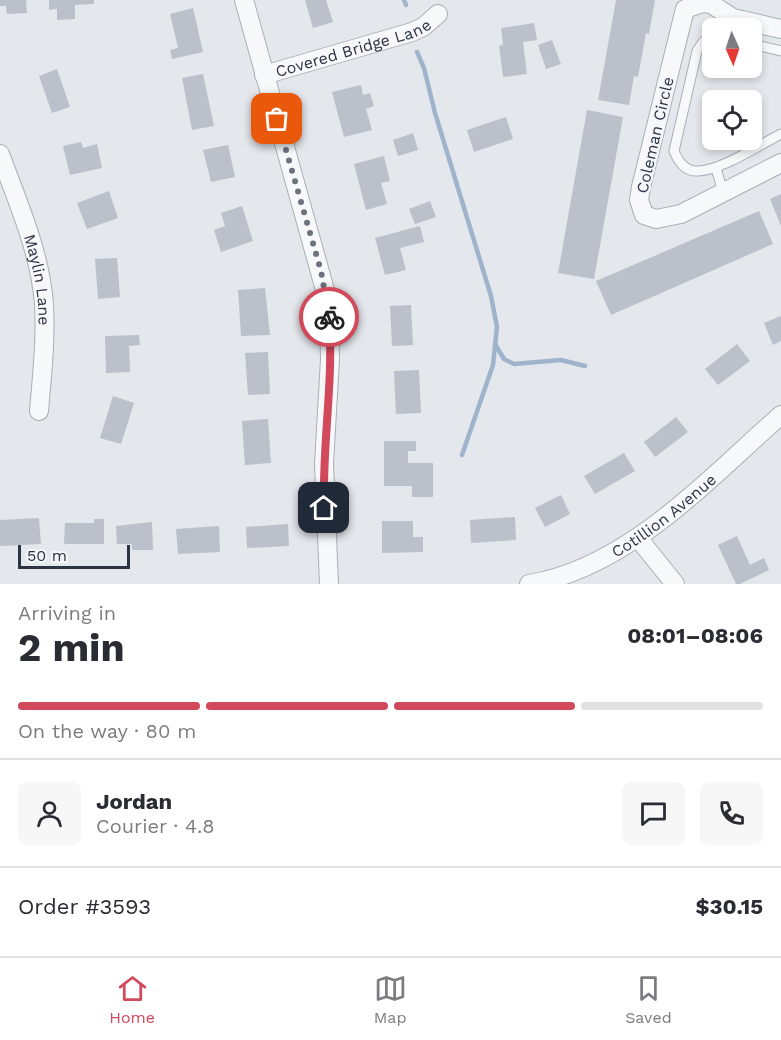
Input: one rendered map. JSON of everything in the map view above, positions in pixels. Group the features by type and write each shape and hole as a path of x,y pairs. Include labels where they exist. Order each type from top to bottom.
{"street":[{"path":"244,0 321,271 329,319 330,359 324,464 329,584"},
{"name":"Coleman Circle","path":"727,18 711,4 703,3 685,9 641,187 639,200 644,215 656,219 681,214 781,162"},
{"name":"Covered Bridge Lane","path":"264,75 412,32 423,27 438,15"},
{"name":"Coleman Circle","path":"762,27 781,29"},
{"name":"Maylin Lane","path":"0,154 30,236 44,304 45,340 39,411"},
{"name":"Cotillion Avenue","path":"529,584 553,579 592,564 638,538 781,415"},
{"path":"638,538 675,584"}],"lane":[{"path":"702,44 697,51 674,151 683,166 698,172 716,168 781,134"},
{"path":"762,46 781,51"},
{"path":"655,129 678,137"},
{"path":"716,168 723,192"}],"building":[{"path":"0,0 26,0 27,13 7,14 6,6 0,6"},
{"path":"49,0 94,0 94,4 75,5 75,19 57,20 57,9 49,10"},
{"path":"305,0 326,0 333,22 313,28"},
{"path":"616,0 655,0 649,34 646,33 638,77 634,76 629,105 598,100"},
{"path":"193,8 203,52 172,59 170,50 178,48 170,14"},
{"path":"534,23 537,40 523,42 527,74 503,77 499,46 503,45 501,28"},
{"path":"552,40 561,64 546,69 538,45"},
{"path":"57,69 70,107 52,113 39,76"},
{"path":"203,74 214,126 192,130 182,78"},
{"path":"361,85 363,95 370,93 374,106 366,109 372,130 344,137 332,92"},
{"path":"587,110 623,117 594,279 558,273"},
{"path":"506,117 513,139 474,152 467,130"},
{"path":"413,133 418,150 398,156 393,140"},
{"path":"81,142 83,148 97,144 102,168 70,175 63,146"},
{"path":"228,145 235,177 211,182 203,150"},
{"path":"384,156 390,181 381,183 387,204 366,210 354,164"},
{"path":"109,191 118,218 87,229 77,203"},
{"path":"781,194 781,226 770,199"},
{"path":"430,201 436,217 415,224 409,209"},
{"path":"242,206 253,241 221,252 214,230 225,226 221,213"},
{"path":"759,211 773,244 611,315 596,281"},
{"path":"420,226 424,242 400,248 406,270 385,275 375,238"},
{"path":"117,258 120,297 98,299 95,259"},
{"path":"265,288 270,335 241,336 238,290"},
{"path":"411,305 413,345 392,346 390,306"},
{"path":"781,316 781,341 773,345 764,323"},
{"path":"139,335 140,345 129,346 130,372 106,373 105,336"},
{"path":"737,344 750,361 718,385 705,369"},
{"path":"268,352 270,394 248,395 245,353"},
{"path":"419,370 421,413 396,414 394,371"},
{"path":"113,396 134,403 121,444 100,438"},
{"path":"676,417 688,432 655,457 644,442"},
{"path":"268,419 271,463 245,465 242,421"},
{"path":"384,441 416,441 416,451 408,451 408,463 433,463 433,497 412,497 412,486 384,486"},
{"path":"624,453 635,471 595,494 584,476"},
{"path":"561,495 570,514 545,527 535,508"},
{"path":"515,517 516,540 471,543 470,520"},
{"path":"39,518 41,544 0,546 0,520"},
{"path":"94,519 104,519 104,544 64,544 65,523 94,523"},
{"path":"382,521 413,521 413,537 423,537 423,552 382,553"},
{"path":"152,522 153,550 132,550 132,544 117,544 116,526"},
{"path":"288,524 289,546 247,548 246,527"},
{"path":"219,526 220,552 178,554 176,529"},
{"path":"737,536 750,565 764,558 769,570 740,584 736,584 718,545"}],"waterway":[{"path":"404,0 406,5"},
{"path":"417,52 424,68 435,113 491,296 497,327 493,365 462,455"},
{"path":"495,344 504,359 514,364 561,360 585,366"}],"way so far":[{"path":"277,119 321,271 329,317"}],"route":[{"path":"324,508 330,359 329,317"}]}
